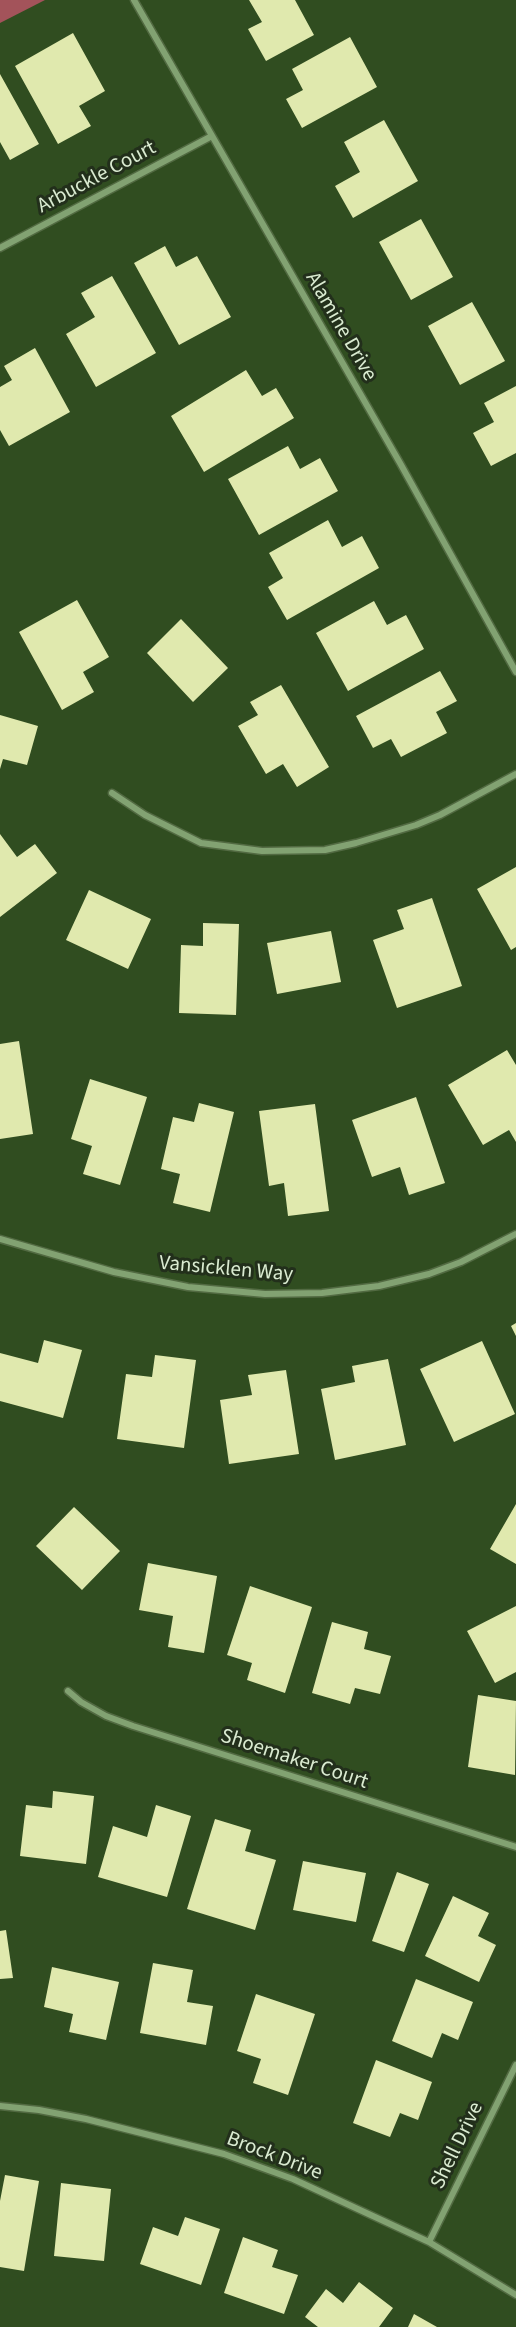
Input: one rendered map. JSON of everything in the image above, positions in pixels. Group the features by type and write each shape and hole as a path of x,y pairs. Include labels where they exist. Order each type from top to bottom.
{"street":[{"name":"Alamine Drive","path":"134,0 210,136 400,463 516,672"},
{"name":"Arbuckle Court","path":"0,248 210,136"},
{"path":"112,793 145,815 201,843 262,851 325,850 416,825 440,815 516,774"},
{"name":"Vansicklen Way","path":"0,1239 114,1272 188,1287 265,1294 322,1293 380,1286 429,1274 461,1262 516,1234"},
{"name":"Shoemaker Court","path":"68,1691 81,1702 106,1716 133,1726 516,1847"},
{"name":"Shell Drive","path":"429,2242 516,2065"},
{"name":"Brock Drive","path":"0,2106 39,2110 86,2119 174,2139 224,2154 293,2180 429,2242 516,2295"}],"shaded area":[{"path":"0,0 45,0 0,23"}],"building":[{"path":"249,0 295,0 314,35 266,61 248,29 262,22"},
{"path":"73,33 105,91 79,106 91,126 58,144 15,66"},
{"path":"350,37 377,87 302,128 286,99 303,90 292,69"},
{"path":"0,74 39,144 10,160 0,142"},
{"path":"384,120 418,181 353,218 335,186 360,172 344,142"},
{"path":"421,219 453,277 411,300 379,242"},
{"path":"165,246 176,267 197,256 231,317 179,345 134,263"},
{"path":"112,276 156,353 96,387 66,334 95,317 81,293"},
{"path":"472,302 505,361 460,385 428,326"},
{"path":"35,348 70,412 9,446 0,430 0,387 12,380 4,366"},
{"path":"246,370 262,396 276,388 294,418 204,472 171,416"},
{"path":"516,386 516,453 491,466 473,433 494,422 484,403"},
{"path":"288,446 300,469 320,458 338,491 259,535 228,479"},
{"path":"328,520 342,547 362,536 379,568 287,620 268,587 283,578 269,553"},
{"path":"77,600 109,657 83,672 94,692 62,710 19,632"},
{"path":"374,601 387,625 406,615 424,649 348,691 316,633"},
{"path":"181,619 228,668 193,702 147,653"},
{"path":"440,671 457,701 436,712 447,733 401,757 391,739 373,748 356,716"},
{"path":"281,685 329,767 297,787 283,764 266,774 238,726 258,715 250,702"},
{"path":"0,715 38,726 27,765 3,759 0,769"},
{"path":"0,834 17,857 35,844 57,873 0,917"},
{"path":"516,867 516,947 511,950 477,889"},
{"path":"89,890 151,919 128,969 66,940"},
{"path":"432,898 462,986 397,1008 373,940 404,929 397,910"},
{"path":"203,923 239,924 236,1015 179,1013 181,945 203,946"},
{"path":"331,931 341,982 277,994 267,943"},
{"path":"19,1041 33,1134 0,1139 0,1044"},
{"path":"507,1050 516,1065 516,1142 509,1130 483,1145 448,1085"},
{"path":"90,1079 147,1097 120,1185 83,1174 92,1146 71,1139"},
{"path":"416,1097 445,1183 409,1195 400,1167 372,1177 352,1120"},
{"path":"199,1103 234,1112 210,1212 173,1203 180,1174 161,1169 173,1117 194,1122"},
{"path":"315,1104 329,1211 288,1216 284,1183 269,1186 259,1111"},
{"path":"516,1323 516,1336 511,1326"},
{"path":"44,1340 82,1350 63,1418 0,1401 0,1353 38,1363"},
{"path":"482,1341 515,1414 454,1442 420,1369"},
{"path":"155,1355 196,1360 184,1448 117,1439 126,1374 152,1377"},
{"path":"388,1359 406,1445 335,1460 321,1389 355,1382 352,1366"},
{"path":"286,1370 299,1454 229,1464 220,1400 252,1395 248,1375"},
{"path":"516,1504 516,1564 490,1549"},
{"path":"74,1507 120,1551 82,1590 36,1546"},
{"path":"148,1563 217,1576 204,1653 168,1647 173,1616 139,1610"},
{"path":"250,1586 312,1607 285,1693 247,1680 252,1663 227,1655"},
{"path":"516,1606 516,1672 495,1683 467,1631"},
{"path":"332,1622 368,1632 364,1649 391,1656 380,1694 355,1688 350,1704 312,1693"},
{"path":"478,1695 516,1701 515,1775 468,1767"},
{"path":"53,1791 94,1796 86,1864 20,1856 26,1805 52,1808"},
{"path":"156,1805 191,1816 167,1897 98,1877 113,1826 147,1837"},
{"path":"215,1819 251,1830 245,1851 276,1860 255,1930 187,1909"},
{"path":"303,1861 366,1873 356,1922 293,1910"},
{"path":"397,1872 429,1884 404,1952 372,1941"},
{"path":"453,1896 489,1913 478,1936 496,1945 479,1982 425,1956"},
{"path":"6,1930 13,1978 0,1979 0,1931"},
{"path":"153,1963 193,1970 187,2002 213,2006 206,2045 140,2033"},
{"path":"52,1967 119,1982 106,2040 69,2032 73,2014 44,2007"},
{"path":"416,1979 473,2002 458,2040 442,2033 432,2058 392,2041"},
{"path":"256,1994 315,2014 288,2095 253,2083 261,2059 237,2051"},
{"path":"376,2060 432,2082 418,2120 400,2113 390,2137 353,2123"},
{"path":"5,2175 39,2181 24,2271 0,2267 0,2201"},
{"path":"61,2183 111,2189 104,2261 54,2256"},
{"path":"185,2217 220,2229 201,2285 140,2264 153,2227 178,2236"},
{"path":"243,2237 278,2250 272,2267 298,2275 284,2314 224,2293"},
{"path":"359,2282 393,2308 379,2327 318,2327 305,2317 326,2289 343,2303"},
{"path":"414,2314 437,2327 408,2327"}]}
